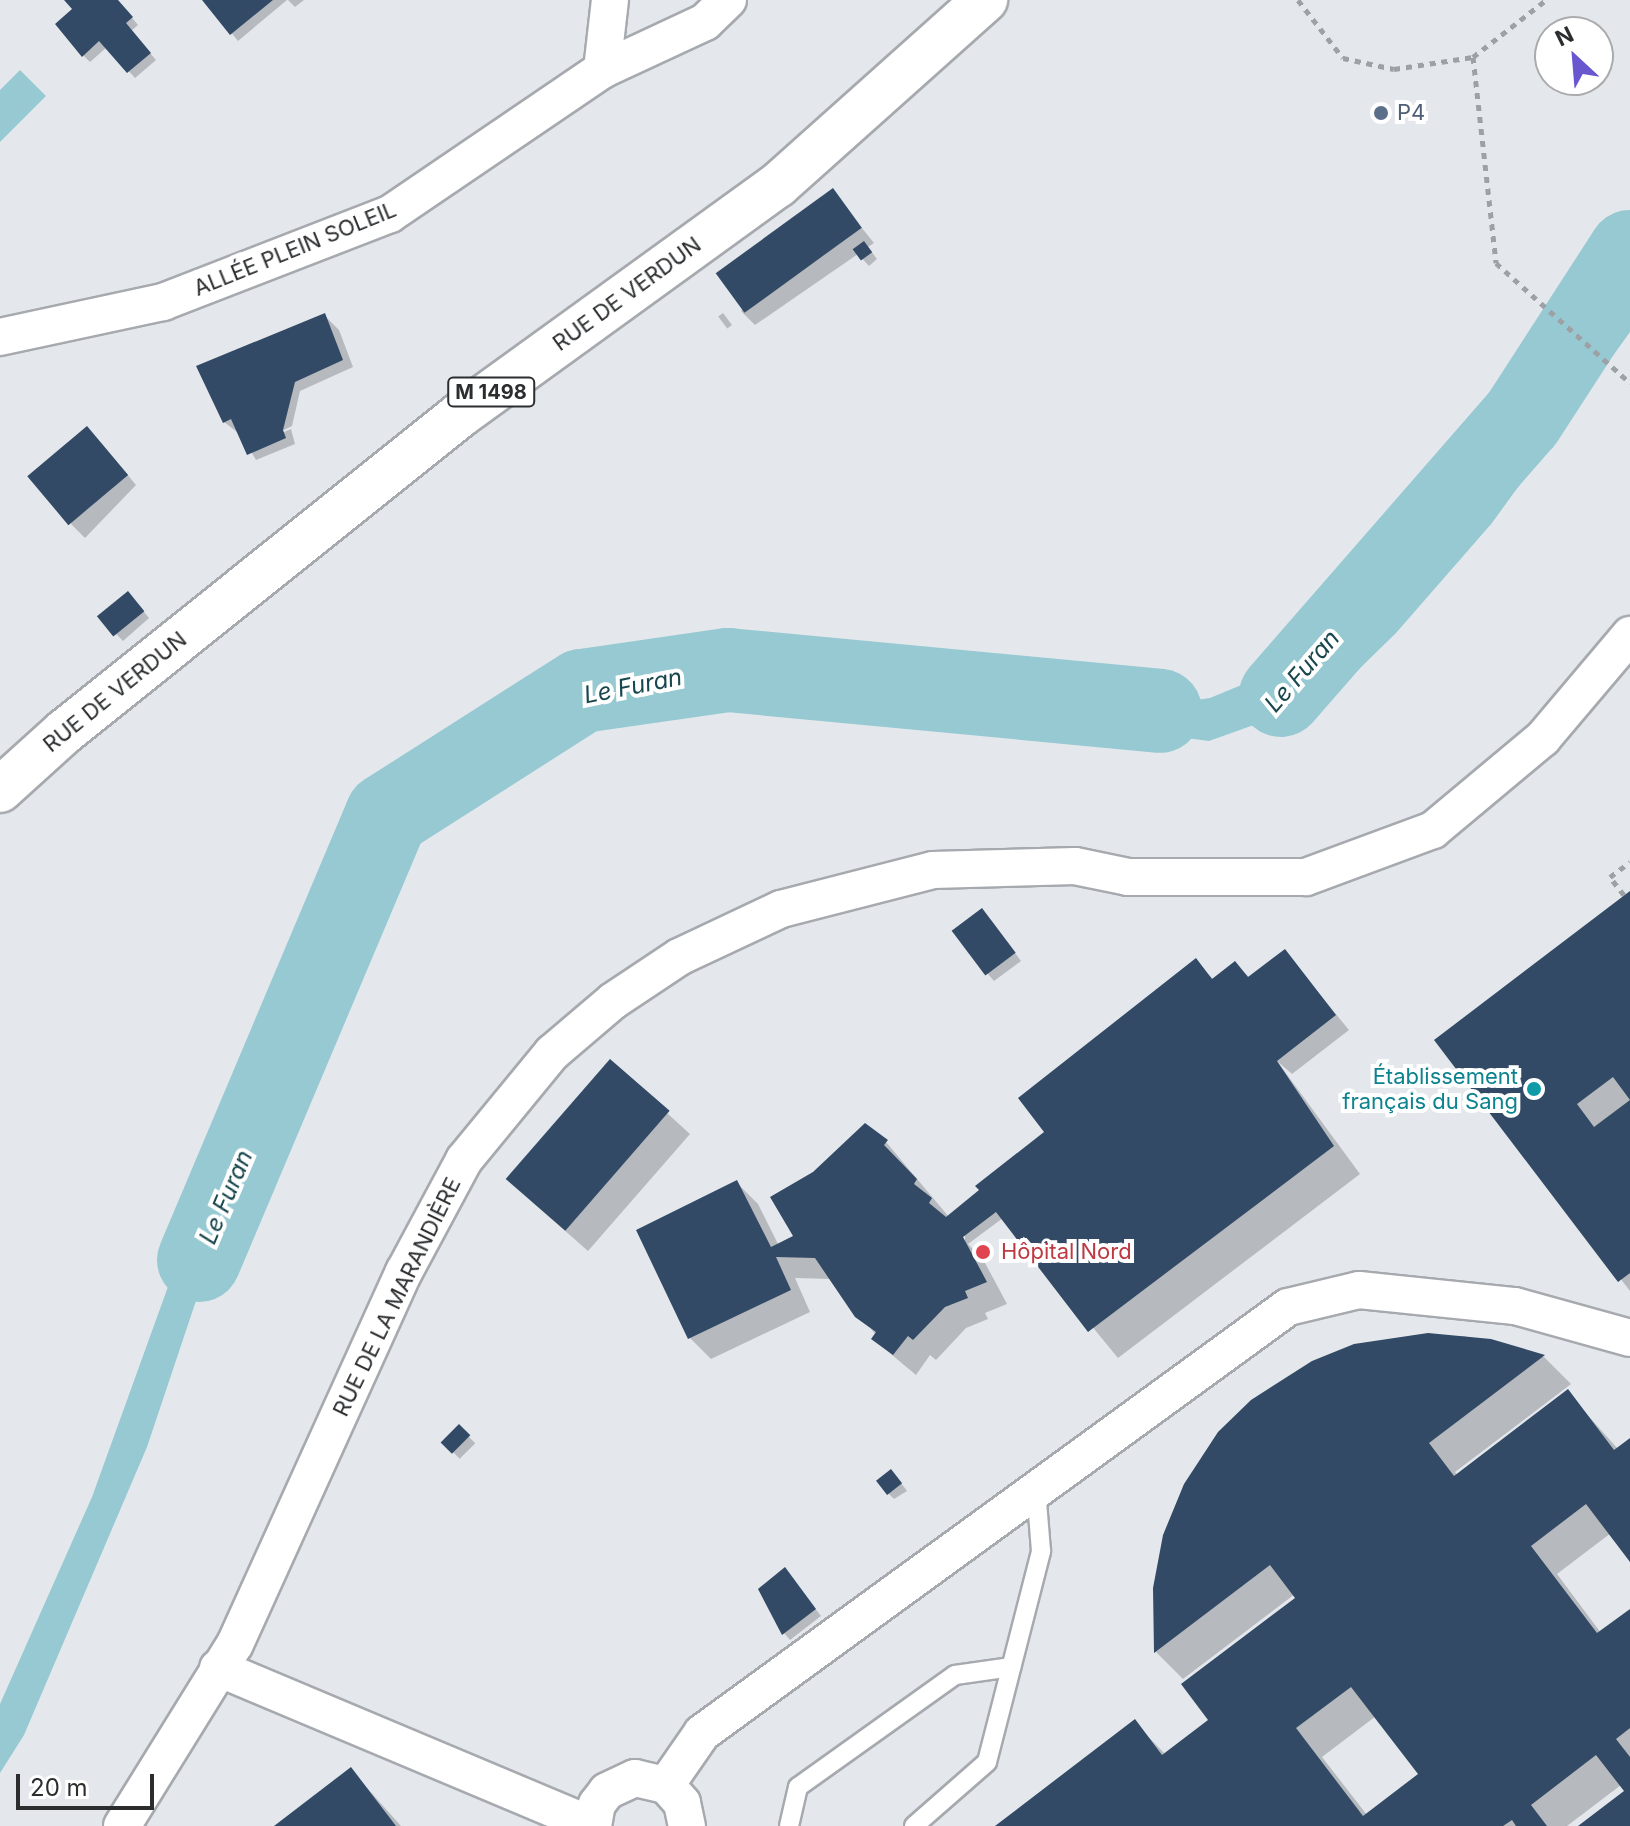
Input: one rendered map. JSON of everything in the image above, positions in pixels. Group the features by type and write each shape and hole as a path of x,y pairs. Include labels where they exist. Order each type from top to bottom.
{"main road":[{"name":"RUE DE VERDUN","path":"0,790 64,732 460,415 778,185 985,0"}],"street":[{"path":"602,70 610,0"},
{"name":"ALLÉE PLEIN SOLEIL","path":"0,337 163,302 390,214 602,70 705,22 728,0"},
{"name":"RUE DE LA MARANDIÈRE","path":"122,1826 235,1644 404,1272 464,1160 552,1053 613,1001 679,957 781,909 933,870 1075,866 1128,877 1306,877 1433,830 1543,738 1630,635"},
{"path":"666,1785 702,1733 1288,1307 1359,1290 1515,1306 1630,1338"},
{"path":"218,1668 593,1826 597,1804 619,1783 635,1778 666,1785 682,1803 687,1826"}],"lane":[{"path":"914,1826 987,1762 1041,1551 1036,1489"},
{"path":"789,1826 798,1787 955,1675 1011,1667"}],"path":[{"path":"1298,0 1343,58 1394,69 1473,57 1546,0"},
{"path":"1473,57 1496,263 1630,383"},
{"path":"1624,895 1610,877 1630,862"}],"water":[{"path":"20,70 46,96 0,142 0,90"},
{"path":"1630,230 1630,332 1492,523 1396,633 1353,675 1279,716 1209,741 1100,727 1025,690 993,682 756,678 618,713 511,730 423,797 341,912 324,948 273,1071 147,1447 24,1735 0,1773 0,1704 92,1497 221,1140 255,1028 342,848 374,796 428,747 503,700 587,670 680,671 724,654 771,647 926,647 1042,667 1140,708 1210,698 1280,669 1332,631 1429,535 1507,393 1595,284"}],"building":[{"path":"64,0 118,0 133,17 126,23 151,53 127,73 99,41 82,57 55,24 72,9"},
{"path":"202,0 273,0 230,35"},
{"path":"833,188 862,228 744,313 716,273"},
{"path":"864,241 872,252 861,261 853,249"},
{"path":"325,313 343,360 295,382 283,430 286,438 247,455 231,419 223,423 196,366"},
{"path":"87,426 128,475 68,525 27,476"},
{"path":"128,591 144,611 113,636 97,616"},
{"name":"Établissement français du Sang","path":"1630,891 1630,1100 1630,1273 1618,1282 1434,1040","holes":["1613,1077 1630,1100 1594,1127 1577,1104"]},
{"path":"982,908 1016,953 985,976 952,931"},
{"path":"1285,949 1336,1015 1277,1061 1334,1146 1088,1332 996,1212 963,1237 987,1282 965,1291 968,1298 945,1307 913,1340 908,1336 893,1355 871,1339 876,1332 855,1317 815,1258 776,1257 791,1290 688,1339 636,1230 737,1180 771,1247 793,1236 770,1197 813,1172 865,1123 888,1140 884,1145 917,1179 914,1184 932,1198 929,1203 946,1217 979,1190 975,1186 1044,1132 1018,1098 1196,958 1212,979 1235,961 1248,977"},
{"path":"610,1059 670,1111 565,1231 506,1179"},
{"path":"1428,1333 1491,1339 1545,1355 1429,1443 1454,1476 1568,1389 1614,1450 1630,1438 1630,1562 1586,1504 1531,1546 1597,1633 1630,1609 1630,1728 1616,1739 1630,1757 1630,1826 1578,1826 1624,1791 1596,1755 1531,1805 1547,1826 1516,1826 1512,1820 1503,1826 995,1826 1135,1719 1162,1755 1208,1720 1181,1684 1295,1598 1270,1565 1154,1653 1153,1588 1163,1535 1184,1484 1218,1432 1251,1400 1312,1361 1354,1344","holes":["1351,1687 1418,1774 1363,1816 1296,1728"]},
{"path":"459,1424 470,1435 452,1454 441,1442"},
{"path":"891,1469 902,1483 887,1495 876,1481"},
{"path":"785,1567 816,1609 782,1635 758,1589"},
{"path":"351,1767 396,1826 274,1826"}],"waterway":[{"name":"Le Furan","path":"1281,695 1522,419 1630,252"},
{"name":"Le Furan","path":"199,1260 387,815 582,691 728,670 1160,711"}],"place":[{"name":"P4","path":"1381,113"},
{"name":"Établissement français du Sang","path":"1534,1089"},
{"name":"Hôpital Nord","path":"983,1252"}]}
